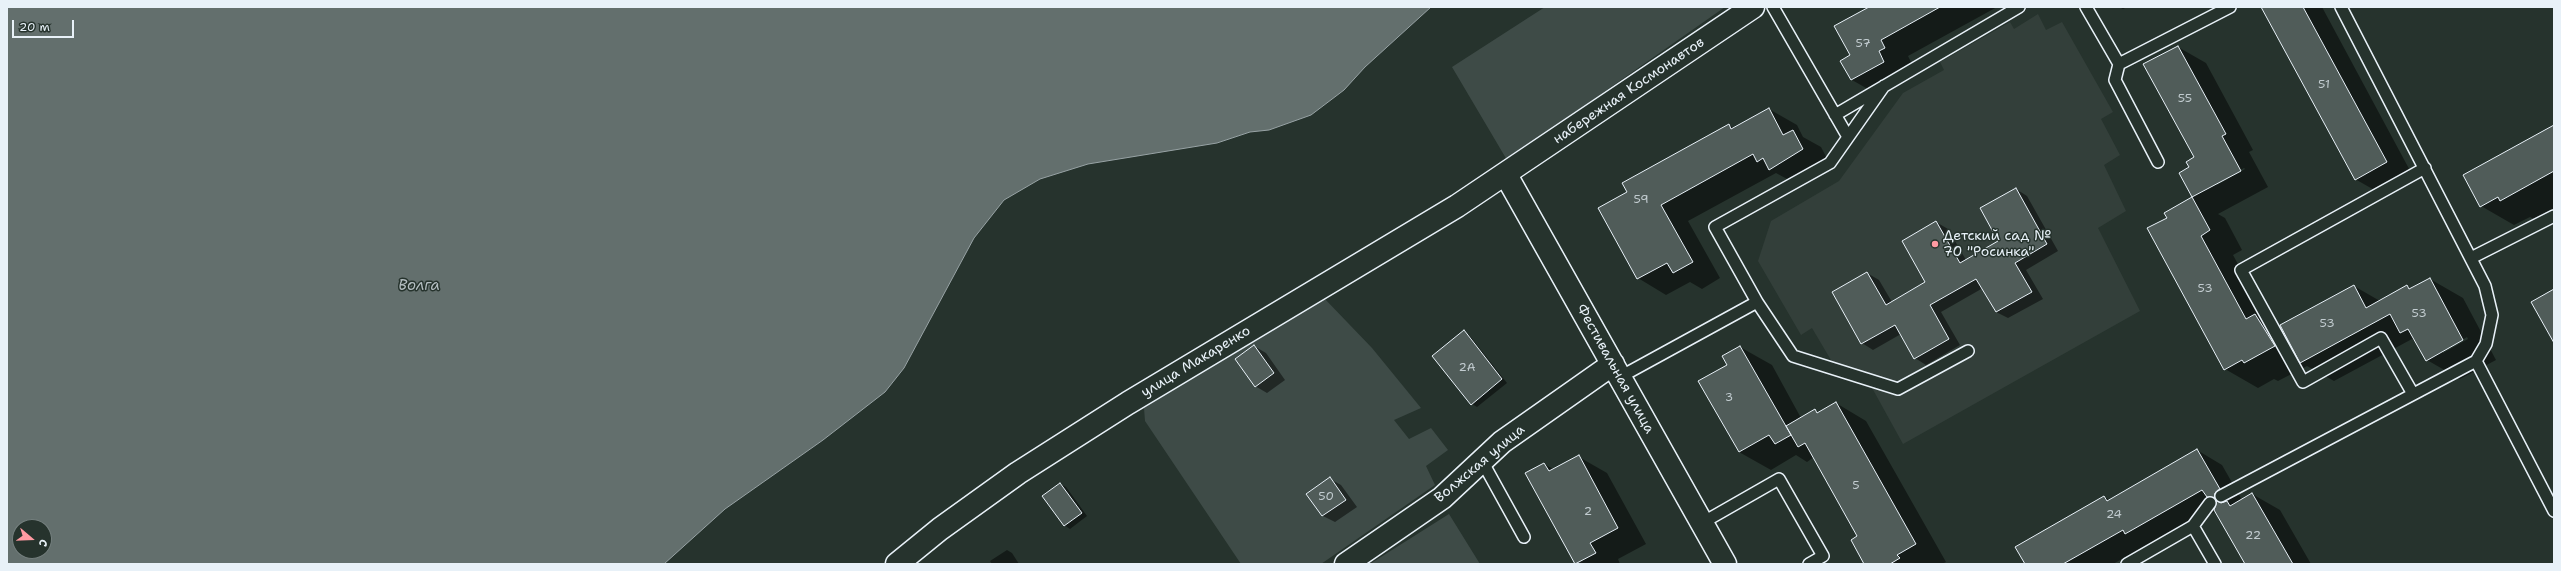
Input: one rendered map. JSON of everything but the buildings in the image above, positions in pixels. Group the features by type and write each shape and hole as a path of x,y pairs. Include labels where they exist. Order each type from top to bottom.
{"street":[{"name":"набережная Космонавтов","path":"1506,174 1752,7"},
{"name":"Фестивальная улица","path":"1506,174 1725,564"},
{"name":"улица Макаренко","path":"897,564 940,529 1024,469 1128,403 1458,206 1506,174"},
{"name":"Волжская улица","path":"1346,564 1442,498 1502,442 1616,370"}],"lane":[{"path":"1773,7 1848,138"},
{"path":"1835,115 2019,7"},
{"path":"2086,7 2119,64 2115,80 2158,162"},
{"path":"2119,64 2230,7"},
{"path":"2221,496 2476,361 2486,344 2492,315 2485,286 2341,7"},
{"path":"1884,86 1830,163 1714,226 1757,302 1793,356 1898,389 1968,351"},
{"path":"2413,394 2382,338 2302,382 2241,270 2425,168"},
{"path":"2471,258 2554,216"},
{"path":"1616,370 1757,302"},
{"path":"2476,361 2554,512"},
{"path":"1482,461 1524,537"},
{"path":"1702,523 1779,479 1823,556 1809,564"},
{"path":"2127,564 2193,526 2210,503"},
{"path":"2193,526 2215,564"}],"shaded area":[{"path":"1545,7 1725,7 1507,160 1452,67"},
{"name":"Детский сад № 70 \"Росинка\"","path":"2038,14 2046,30 2062,22 2113,112 2101,119 2120,155 2104,165 2126,211 2098,228 2140,311 1903,444 1871,386 1841,377 1812,328 1801,335 1758,261 1771,221 1839,181 1903,93 1944,70 1940,62 2010,22 2014,29"},
{"path":"1323,297 1372,348 1421,408 1394,420 1409,439 1431,428 1448,450 1426,466 1435,485 1321,564 1241,564 1145,421 1144,408"},
{"path":"1449,514 1480,564 1371,564 1373,562"}],"water":[{"name":"Волга","path":"7,7 1431,7 1365,67 1344,90 1311,115 1269,130 1250,132 1217,143 1088,164 1040,179 1004,200 974,238 904,368 885,392 823,440 725,509 664,564 7,564"}],"place":[{"name":"Детский сад № 70 \"Росинка\"","path":"1935,244"}]}
